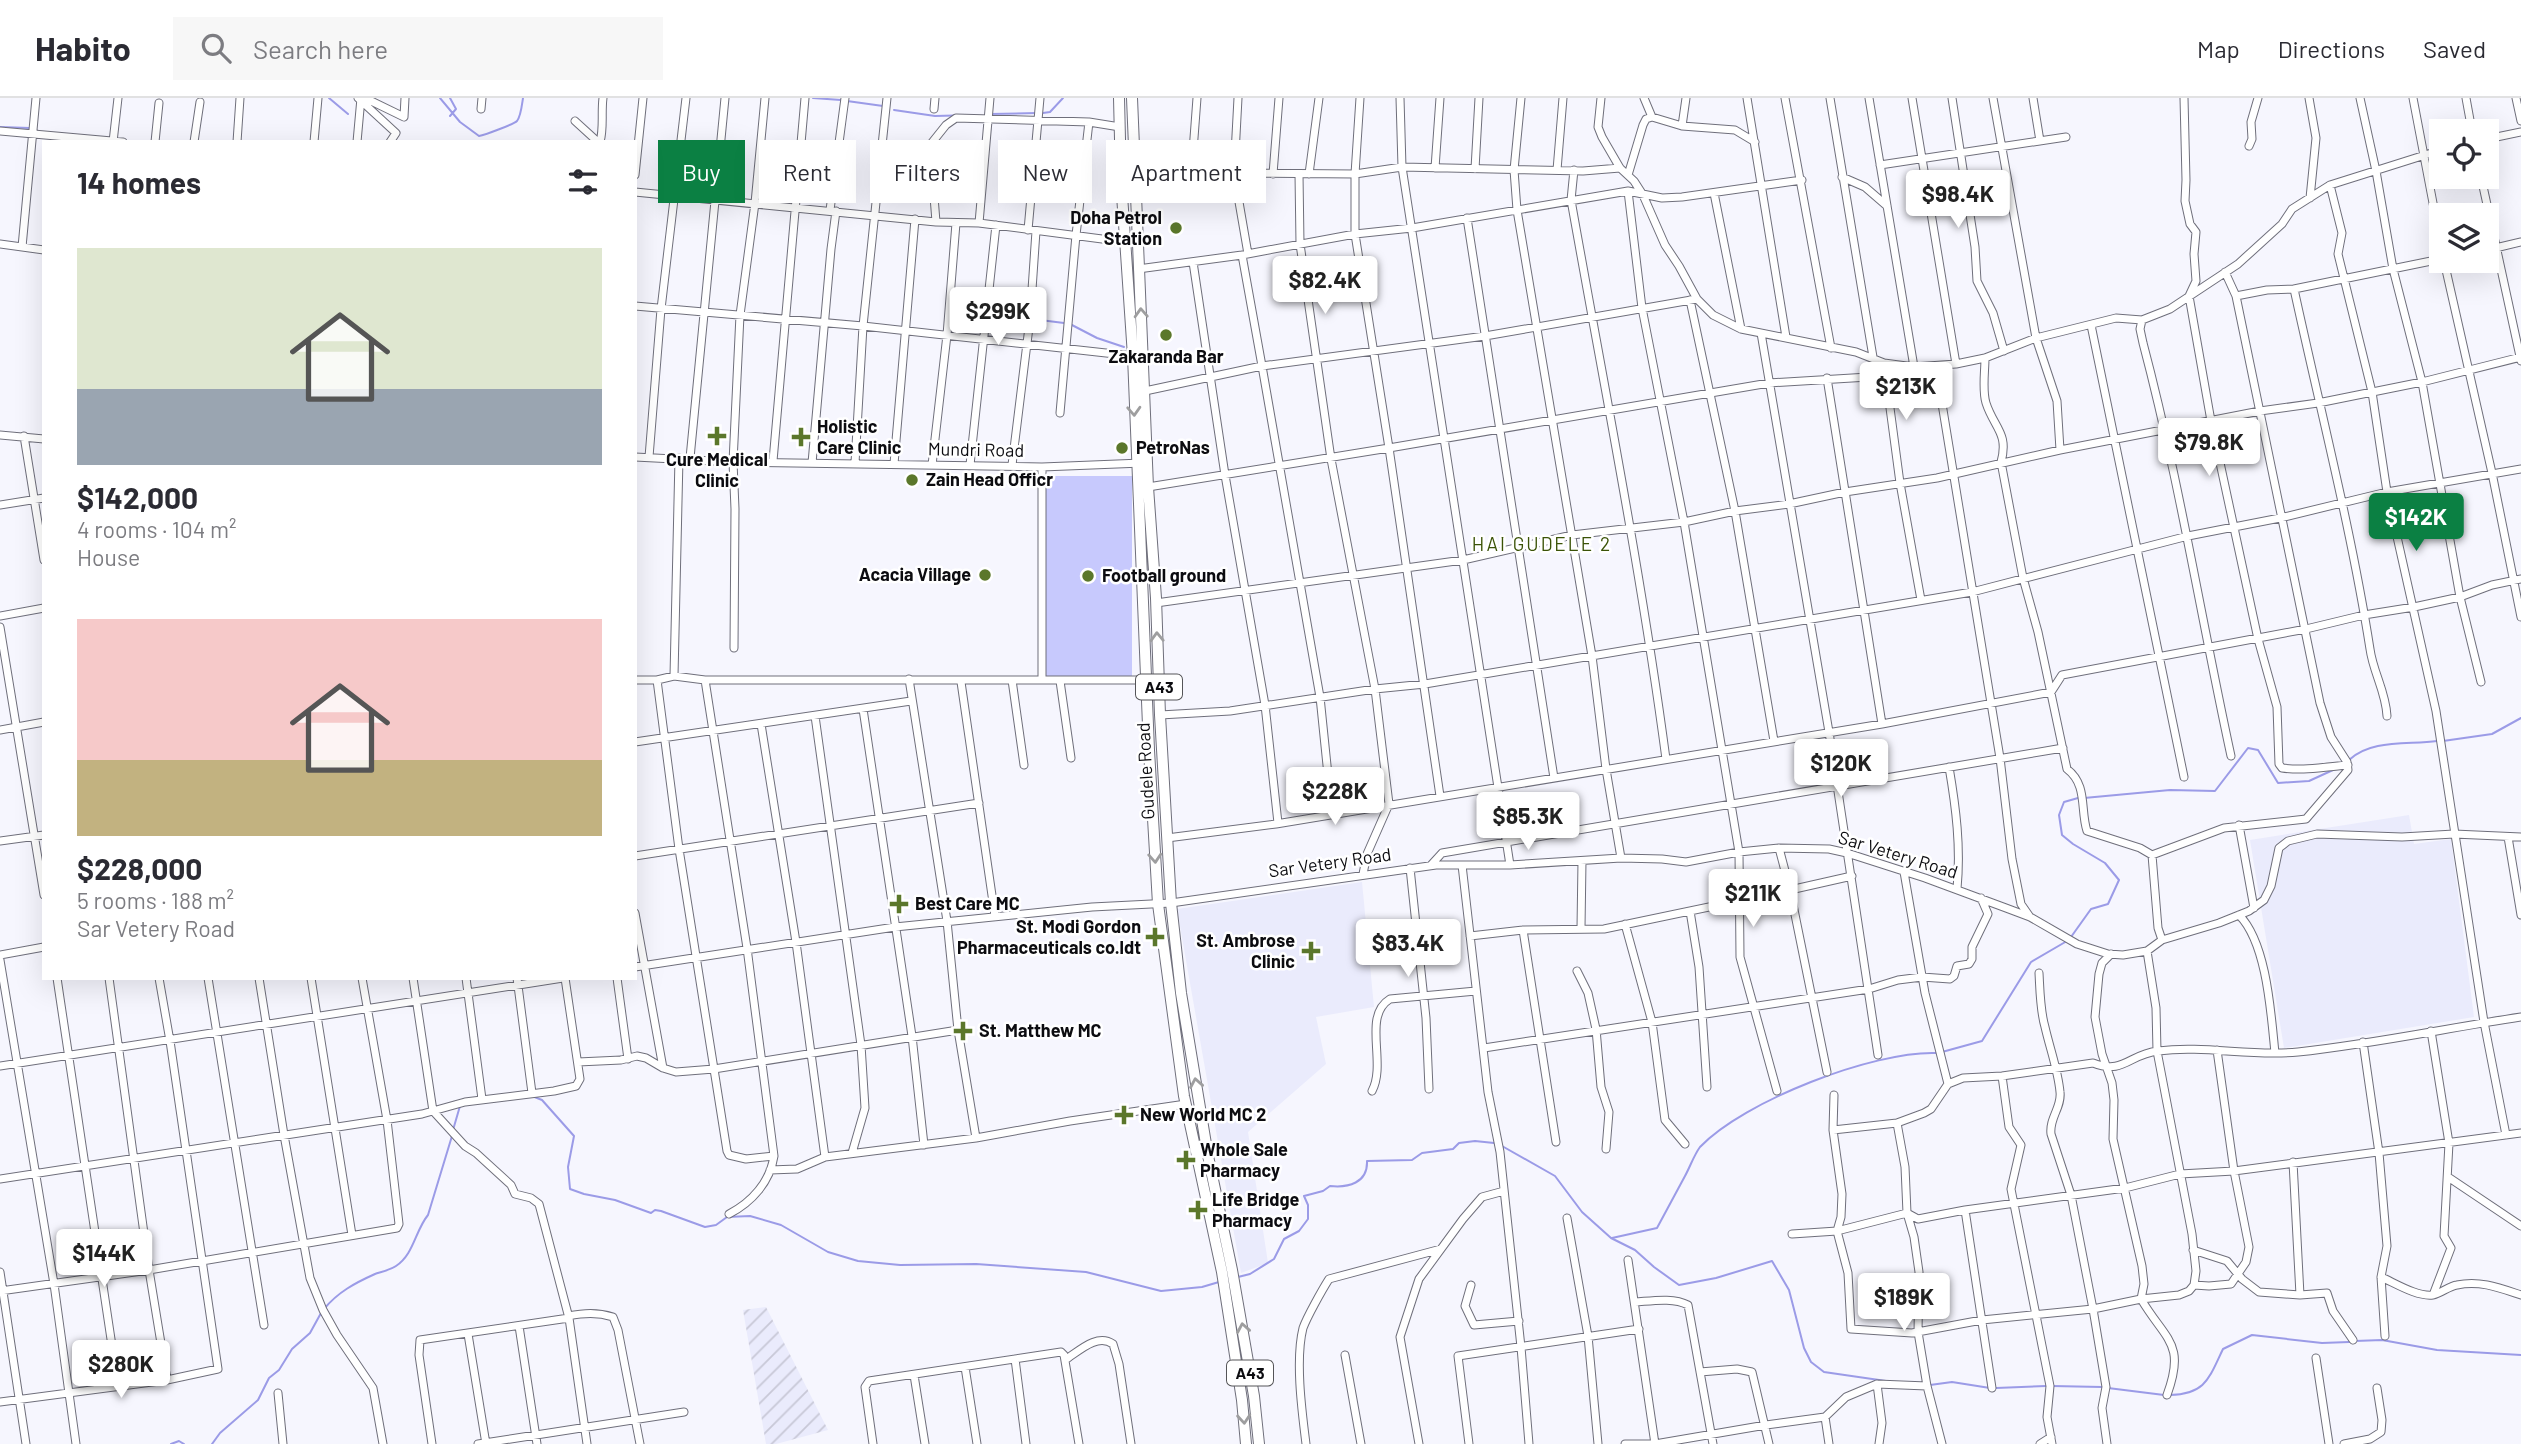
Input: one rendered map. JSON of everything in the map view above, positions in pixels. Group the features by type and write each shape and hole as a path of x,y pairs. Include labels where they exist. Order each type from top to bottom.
{"highway":[{"name":"Gudele Road","path":"1119,98 1120,140"},
{"name":"Gudele Road","path":"1132,98 1134,140"},
{"name":"Gudele Road","path":"1122,203 1142,463 1148,487 1171,903 1181,993 1227,1271"},
{"name":"Gudele Road","path":"1136,203 1145,391 1142,463 1146,680 1158,904 1186,1104 1200,1172 1227,1271"},
{"name":"A43","path":"1227,1271 1254,1396 1259,1444"},
{"name":"A43","path":"1233,1302 1246,1444"}],"street":[{"path":"22,247 36,98"},
{"path":"113,140 118,98"},
{"path":"237,140 240,98"},
{"path":"314,140 318,98"},
{"path":"362,98 404,117 405,98"},
{"path":"357,140 362,98"},
{"path":"362,98 396,133 391,140"},
{"path":"481,109 482,98"},
{"path":"600,140 603,133 600,114 603,98"},
{"path":"637,157 643,98"},
{"path":"681,140 686,98"},
{"path":"721,140 725,98"},
{"path":"734,648 733,462 740,315 765,98"},
{"path":"773,461 806,98"},
{"path":"812,463 845,98"},
{"path":"855,463 863,326 887,98"},
{"path":"934,109 936,98"},
{"path":"979,223 990,98"},
{"path":"1012,465 1026,344 1040,98"},
{"path":"1194,140 1197,98"},
{"path":"1236,140 1238,98"},
{"path":"1273,174 1279,98"},
{"path":"1309,174 1319,98"},
{"path":"1360,98 1355,173 1355,234 1440,796"},
{"path":"1401,98 1402,167 1510,865"},
{"path":"1435,168 1440,98"},
{"path":"1475,169 1479,98"},
{"path":"1521,98 1514,170 1517,210 1592,656 1606,769 1621,858"},
{"path":"1557,170 1563,98"},
{"path":"1595,98 1601,137 1620,168 1643,195 1665,245 1679,265 1693,300 1735,511 1774,741"},
{"path":"1598,114 1601,98"},
{"path":"1643,98 1652,117"},
{"path":"1682,126 1686,98"},
{"path":"1747,98 1786,337"},
{"path":"1786,98 1830,348"},
{"path":"1830,98 1872,358"},
{"path":"1868,98 1914,367"},
{"path":"1912,98 1956,365"},
{"path":"1952,98 1975,247 1977,281 1993,313 2004,351"},
{"path":"1993,98 2036,338 2057,401 2060,450"},
{"path":"2033,98 2040,141"},
{"path":"2184,98 2185,201 2190,225 2196,232 2196,281 2189,296 2211,421 2258,639 2277,707 2279,764 2282,768 2294,770 2348,765"},
{"path":"2249,146 2252,139 2251,122 2258,98"},
{"path":"2309,98 2316,138 2310,198"},
{"path":"2360,98 2393,268 2422,382 2460,597 2481,682"},
{"path":"2413,98 2433,203"},
{"path":"2466,98 2470,119"},
{"path":"2516,98 2521,121"},
{"path":"194,140 200,102"},
{"path":"155,140 159,103"},
{"path":"1628,175 1643,125 1646,119 1652,117 1682,126 1735,130 1755,142"},
{"path":"936,222 930,145 946,125 956,118 1089,122 1120,127"},
{"path":"575,121 597,140"},
{"path":"1060,413 1089,122"},
{"path":"0,131 33,132 92,140"},
{"path":"2499,137 2521,132"},
{"path":"1880,166 2066,137"},
{"path":"1145,391 1262,366 1430,345 1693,300 1713,315 1741,329 1786,337 1884,363 1914,367 1956,365 1985,358 2036,338 2116,318 2142,320 2171,309 2238,264 2282,224 2292,209 2330,184 2429,153"},
{"path":"1266,174 1355,173 1402,167 1514,170 1620,168"},
{"path":"1574,170 1572,200 1651,647 1665,759"},
{"path":"1299,174 1300,244 1331,459 1351,576 1375,689 1389,804 1367,854 1363,874"},
{"path":"1842,177 1865,187 1888,207"},
{"path":"1138,269 1245,254 1355,234 1412,228 1628,191 1662,198 1802,180"},
{"path":"2330,184 2342,233 2338,254 2372,392 2387,492 2436,711 2484,1022 2506,1135"},
{"path":"1628,191 1643,308 1684,522 1739,852 1740,957 1777,1091"},
{"path":"637,192 658,194"},
{"path":"1714,193 1741,329"},
{"path":"745,202 936,222 979,223 1125,242"},
{"path":"649,457 660,309 673,203"},
{"path":"690,458 715,203"},
{"path":"1238,203 1262,366 1320,697 1332,814"},
{"path":"1467,218 1516,548 1554,778"},
{"path":"894,464 915,219"},
{"path":"932,465 956,223"},
{"path":"970,465 996,225"},
{"path":"2499,248 2521,242"},
{"path":"0,244 42,250"},
{"path":"1156,603 1463,560 1572,535 1684,522 1735,511 1789,505 2113,439 2260,411 2318,403 2521,359 2499,257"},
{"path":"1193,262 1225,475 1265,705 1278,823"},
{"path":"2236,296 2267,290 2294,289 2429,262"},
{"path":"2225,272 2236,296 2320,703 2332,737 2348,765"},
{"path":"2446,273 2518,580 2521,617"},
{"path":"2294,289 2342,503 2371,656 2384,692 2386,716"},
{"path":"637,306 985,338 1133,356"},
{"path":"2142,320 2140,329 2188,536 2231,756"},
{"path":"2091,325 2184,777"},
{"path":"1761,333 1829,732 1878,1055"},
{"path":"1985,358 1985,400 2004,438 2001,462 2023,578 2067,769 2075,775 2085,807 2083,820 2087,831 2140,848 2152,856"},
{"path":"1884,363 1900,483 1921,600"},
{"path":"1936,367 2000,758 2012,859 2021,904 2030,917"},
{"path":"1148,487 1499,431 1769,383 1885,376"},
{"path":"1827,378 1882,724"},
{"path":"0,435 42,438"},
{"path":"24,436 42,548"},
{"name":"Mundri Road","path":"637,457 733,462 1042,467 1142,463"},
{"path":"674,676 680,458"},
{"path":"1042,467 1042,680"},
{"path":"1160,715 1230,710 1425,684 1972,592 2188,536 2280,518 2387,492 2521,469"},
{"path":"0,505 42,498"},
{"path":"1167,838 1278,823 1990,704 2051,692 2062,675 2414,607 2518,580"},
{"path":"0,616 42,608"},
{"path":"0,628 42,883"},
{"path":"637,680 674,676 705,680 1146,680"},
{"path":"909,679 947,921 958,1030 976,1138"},
{"path":"656,680 679,849 729,1155 746,1159 774,1156"},
{"path":"705,680 747,948 774,1156 767,1179 748,1203 729,1214"},
{"path":"1012,680 1024,765"},
{"path":"1060,681 1071,758"},
{"path":"961,682 995,916"},
{"path":"637,742 911,701"},
{"path":"863,709 912,1037 924,1145"},
{"path":"814,716 861,1045 865,1108 852,1153"},
{"path":"0,730 42,722"},
{"path":"761,724 796,942 825,1157"},
{"path":"1431,865 1442,853 1506,841 2063,748"},
{"path":"2152,856 2224,828 2306,819 2342,778 2348,765"},
{"path":"1949,767 1957,814 1960,860 1957,889"},
{"path":"637,856 979,803"},
{"path":"2239,825 2254,908"},
{"path":"1834,1095 1833,1130 1842,1194 1837,1231 1848,1273 1851,1329 1893,1333 1918,1332 1982,1320 2179,1295 2189,1291 2194,1285 2196,1271 2157,1051 2156,1008 2147,951 2162,940 2254,908 2263,900 2271,886 2279,848 2288,841 2317,834 2521,837"},
{"path":"0,841 42,835"},
{"path":"2508,838 2521,915"},
{"path":"1779,848 1827,1072"},
{"name":"Sar Vetery Road","path":"640,966 747,948 947,921 1092,907 1171,903 1431,865 1510,865 1621,858 1686,862 1779,848 1829,849 1847,853 1957,889 2030,917 2077,944 2110,954 2147,951"},
{"path":"2152,856 2158,928 2162,940"},
{"path":"1581,928 1582,861"},
{"path":"1462,865 1476,991 1504,1191 1529,1444"},
{"path":"1410,868 1424,996 1429,1089"},
{"path":"1904,872 1922,977 1948,1084"},
{"path":"1470,936 1523,930 1604,929 1852,876"},
{"path":"1484,1048 1869,989 1898,980 1922,977 1950,979 1957,966 1969,964 1972,960 1972,947 1987,914 1981,898"},
{"path":"1690,911 1699,967 1707,1087"},
{"path":"2239,915 2248,924 2258,949 2268,996 2275,1053"},
{"path":"1625,924 1652,1022 1665,1120 1685,1144"},
{"path":"1523,930 1556,1142"},
{"path":"637,934 640,966 663,1068"},
{"path":"0,955 42,947"},
{"path":"2110,954 2102,963 2099,974 2096,1006 2098,1038 2114,1100 2113,1139 2142,1266 2144,1284 2141,1299 2175,1351 2176,1366 2167,1395"},
{"path":"0,960 54,1284 76,1444"},
{"path":"1577,971 1588,993 1596,1030 1601,1087 1609,1112 1606,1149"},
{"path":"2039,972 2043,1024 2056,1068 2061,1098 2050,1125 2053,1143 2071,1195 2093,1308 2106,1388 2102,1408 2107,1444"},
{"path":"57,980 118,1386"},
{"path":"109,980 149,1270 167,1380"},
{"path":"0,1402 167,1380 218,1369 159,980"},
{"path":"208,980 264,1325"},
{"path":"259,980 310,1278 323,1310 373,1388 383,1444"},
{"path":"311,980 352,1235"},
{"path":"1,1290 149,1270 398,1226 387,1120 362,980"},
{"path":"413,980 433,1111 452,1134 511,1185 515,1194 531,1198 539,1204 569,1317 587,1444"},
{"path":"466,980 482,1099"},
{"path":"0,1066 368,1010 541,980"},
{"path":"0,1179 387,1120 482,1099 576,1086 580,1079 564,980"},
{"path":"617,980 628,1059"},
{"path":"518,982 532,1093"},
{"path":"1372,1091 1379,1070 1376,1023 1383,1004 1390,999 1476,991"},
{"path":"1833,1130 1897,1123 1931,1109 1948,1084 1963,1078 2002,1076 2093,1063 2106,1068 2117,1068 2133,1058 2157,1051 2296,1052 2521,1017"},
{"path":"578,1062 642,1056 676,1072 714,1069 958,1030"},
{"path":"2431,1031 2449,1143 2444,1236 2451,1248 2433,1295"},
{"path":"2363,1042 2379,1153 2387,1246 2381,1277 2385,1336"},
{"path":"2194,1285 2231,1284 2246,1262 2249,1247 2234,1171 2217,1050"},
{"path":"2002,1076 2009,1127 2021,1145 2011,1184 2013,1203 2050,1386 2047,1417 2051,1440 2040,1444"},
{"path":"770,1170 797,1170 825,1157 976,1138 1186,1104"},
{"path":"1897,1123 1905,1167 1907,1213 1919,1272 1918,1332 1927,1385 1942,1444"},
{"path":"1792,1234 1837,1231 1907,1213 1918,1219 2125,1188 2180,1174 2234,1171 2292,1161 2379,1153 2521,1133"},
{"path":"2292,1161 2300,1295"},
{"path":"2448,1177 2521,1226"},
{"path":"1419,1444 1400,1337 1419,1279 1482,1197 1504,1191"},
{"path":"1965,1210 1992,1388"},
{"path":"1567,1218 1588,1336 1598,1444"},
{"path":"1306,1444 1301,1401 1301,1347 1304,1326 1329,1279 1441,1249"},
{"path":"2193,1250 2227,1261 2259,1292 2300,1295 2327,1293 2333,1311 2353,1340"},
{"path":"1628,1260 1655,1444"},
{"path":"0,1272 26,1444"},
{"path":"2381,1277 2415,1291 2433,1295 2457,1285 2474,1283 2489,1284 2521,1295"},
{"path":"1471,1284 1465,1306 1474,1325 1518,1321"},
{"path":"1635,1302 1669,1301 1688,1305 1713,1444"},
{"path":"432,1444 419,1354 420,1340 519,1326 584,1313 612,1317 618,1330 640,1444"},
{"path":"519,1326 536,1440"},
{"path":"1469,1444 1458,1356 1639,1329"},
{"path":"468,1334 486,1444"},
{"path":"1065,1360 1098,1339 1113,1343 1119,1364 1131,1444"},
{"path":"873,1444 866,1384 869,1381 1061,1352 1065,1360 1079,1444"},
{"path":"1345,1355 1361,1444"},
{"path":"2316,1358 2329,1444"},
{"path":"1015,1359 1026,1444"},
{"path":"965,1367 977,1444"},
{"path":"1700,1372 1737,1369 1752,1372 1769,1444"},
{"path":"914,1375 925,1444"},
{"path":"1625,1444 1655,1444 1825,1417 1846,1397 1877,1384 1927,1385"},
{"path":"1877,1384 1882,1423 1879,1444"},
{"path":"2344,1444 2370,1439 2381,1432 2377,1388"},
{"path":"278,1394 283,1444"},
{"path":"478,1444 536,1440 584,1428 684,1412"},
{"path":"1825,1417 1829,1444"}],"shaded area":[{"name":"Football ground","path":"1044,476 1132,476 1132,677 1044,677"},
{"path":"2409,815 2414,844 2451,839 2474,1017 2284,1048 2250,840"},
{"path":"1362,882 1374,1007 1316,1017 1326,1064 1248,1132 1268,1263 1241,1273 1177,909"},
{"path":"766,1307 828,1430 776,1444 766,1444 743,1310"}],"waterway":[{"path":"329,98 348,114"},
{"path":"440,98 460,122 479,136 517,121 523,98"},
{"path":"450,98 456,109 450,116"},
{"path":"813,98 841,100"},
{"path":"1043,113 1050,112 1063,98"},
{"path":"847,101 883,106"},
{"path":"894,110 935,116 974,115"},
{"path":"990,114 1037,113"},
{"path":"0,127 30,128"},
{"path":"1032,319 1064,323"},
{"path":"1070,324 1097,338 1124,347"},
{"path":"2443,741 2492,734 2521,718"},
{"path":"2349,760 2358,753 2379,746 2437,741"},
{"path":"2084,798 2170,790 2215,791 2248,748 2258,750 2278,783 2309,781 2333,770"},
{"path":"2071,937 2091,909 2108,904 2119,880 2105,863 2062,835 2059,815 2064,802 2078,798"},
{"path":"1942,1052 1982,1041 2031,962 2067,941"},
{"path":"1612,1238 1657,1228 1700,1147 1747,1113 1811,1082 1845,1070 1879,1060 1936,1053"},
{"path":"532,1096 542,1100 574,1136 568,1167 570,1189 615,1200 651,1213 655,1210 661,1211 705,1227 716,1225 727,1217 750,1216 781,1225 828,1252 858,1261 900,1265 976,1264 1086,1272 1161,1291 1202,1287 1219,1282"},
{"path":"453,1130 460,1106"},
{"path":"324,1309 347,1288 394,1267 407,1255 428,1215 452,1136"},
{"path":"1238,1277 1250,1274 1274,1259 1284,1239 1299,1231 1308,1219 1308,1205 1304,1196 1323,1191 1330,1186 1344,1186 1356,1182 1364,1174 1367,1161 1412,1160 1422,1153 1453,1149 1459,1143 1494,1143"},
{"path":"1502,1146 1555,1176 1582,1212 1611,1238 1635,1250 1679,1285 1716,1278 1772,1261 1789,1290 1804,1348 1811,1362 1824,1372 1886,1381"},
{"path":"212,1444 220,1433 258,1400 269,1378 279,1370 292,1349 310,1333 321,1313"},
{"path":"2170,1395 2199,1388 2210,1376 2223,1349 2252,1335 2322,1343 2349,1342"},
{"path":"2355,1341 2382,1340 2437,1350 2521,1355"},
{"path":"1930,1385 1952,1382 1990,1388"},
{"path":"1996,1388 2046,1386"},
{"path":"2052,1386 2102,1387"},
{"path":"2108,1388 2164,1395"},
{"path":"171,1444 179,1441 184,1444"}],"place":[{"name":"Doha Petrol Station","path":"1176,228"},
{"name":"Zakaranda Bar","path":"1166,335"},
{"name":"Cure Medical Clinic","path":"717,436"},
{"name":"Holistic Care Clinic","path":"801,437"},
{"name":"PetroNas","path":"1122,448"},
{"name":"Zain Head Officr","path":"912,480"},
{"name":"Acacia Village","path":"985,575"},
{"name":"Football ground","path":"1088,576"},
{"name":"Best Care MC","path":"899,904"},
{"name":"St. Modi Gordon Pharmaceuticals co.ldt","path":"1155,937"},
{"name":"St. Ambrose Clinic","path":"1311,951"},
{"name":"St. Matthew MC","path":"963,1031"},
{"name":"New World MC 2","path":"1124,1115"},
{"name":"Whole Sale Pharmacy","path":"1186,1160"},
{"name":"Life Bridge Pharmacy","path":"1198,1210"}],"district":[{"name":"HAI GUDELE 2","path":"1542,544"}]}
